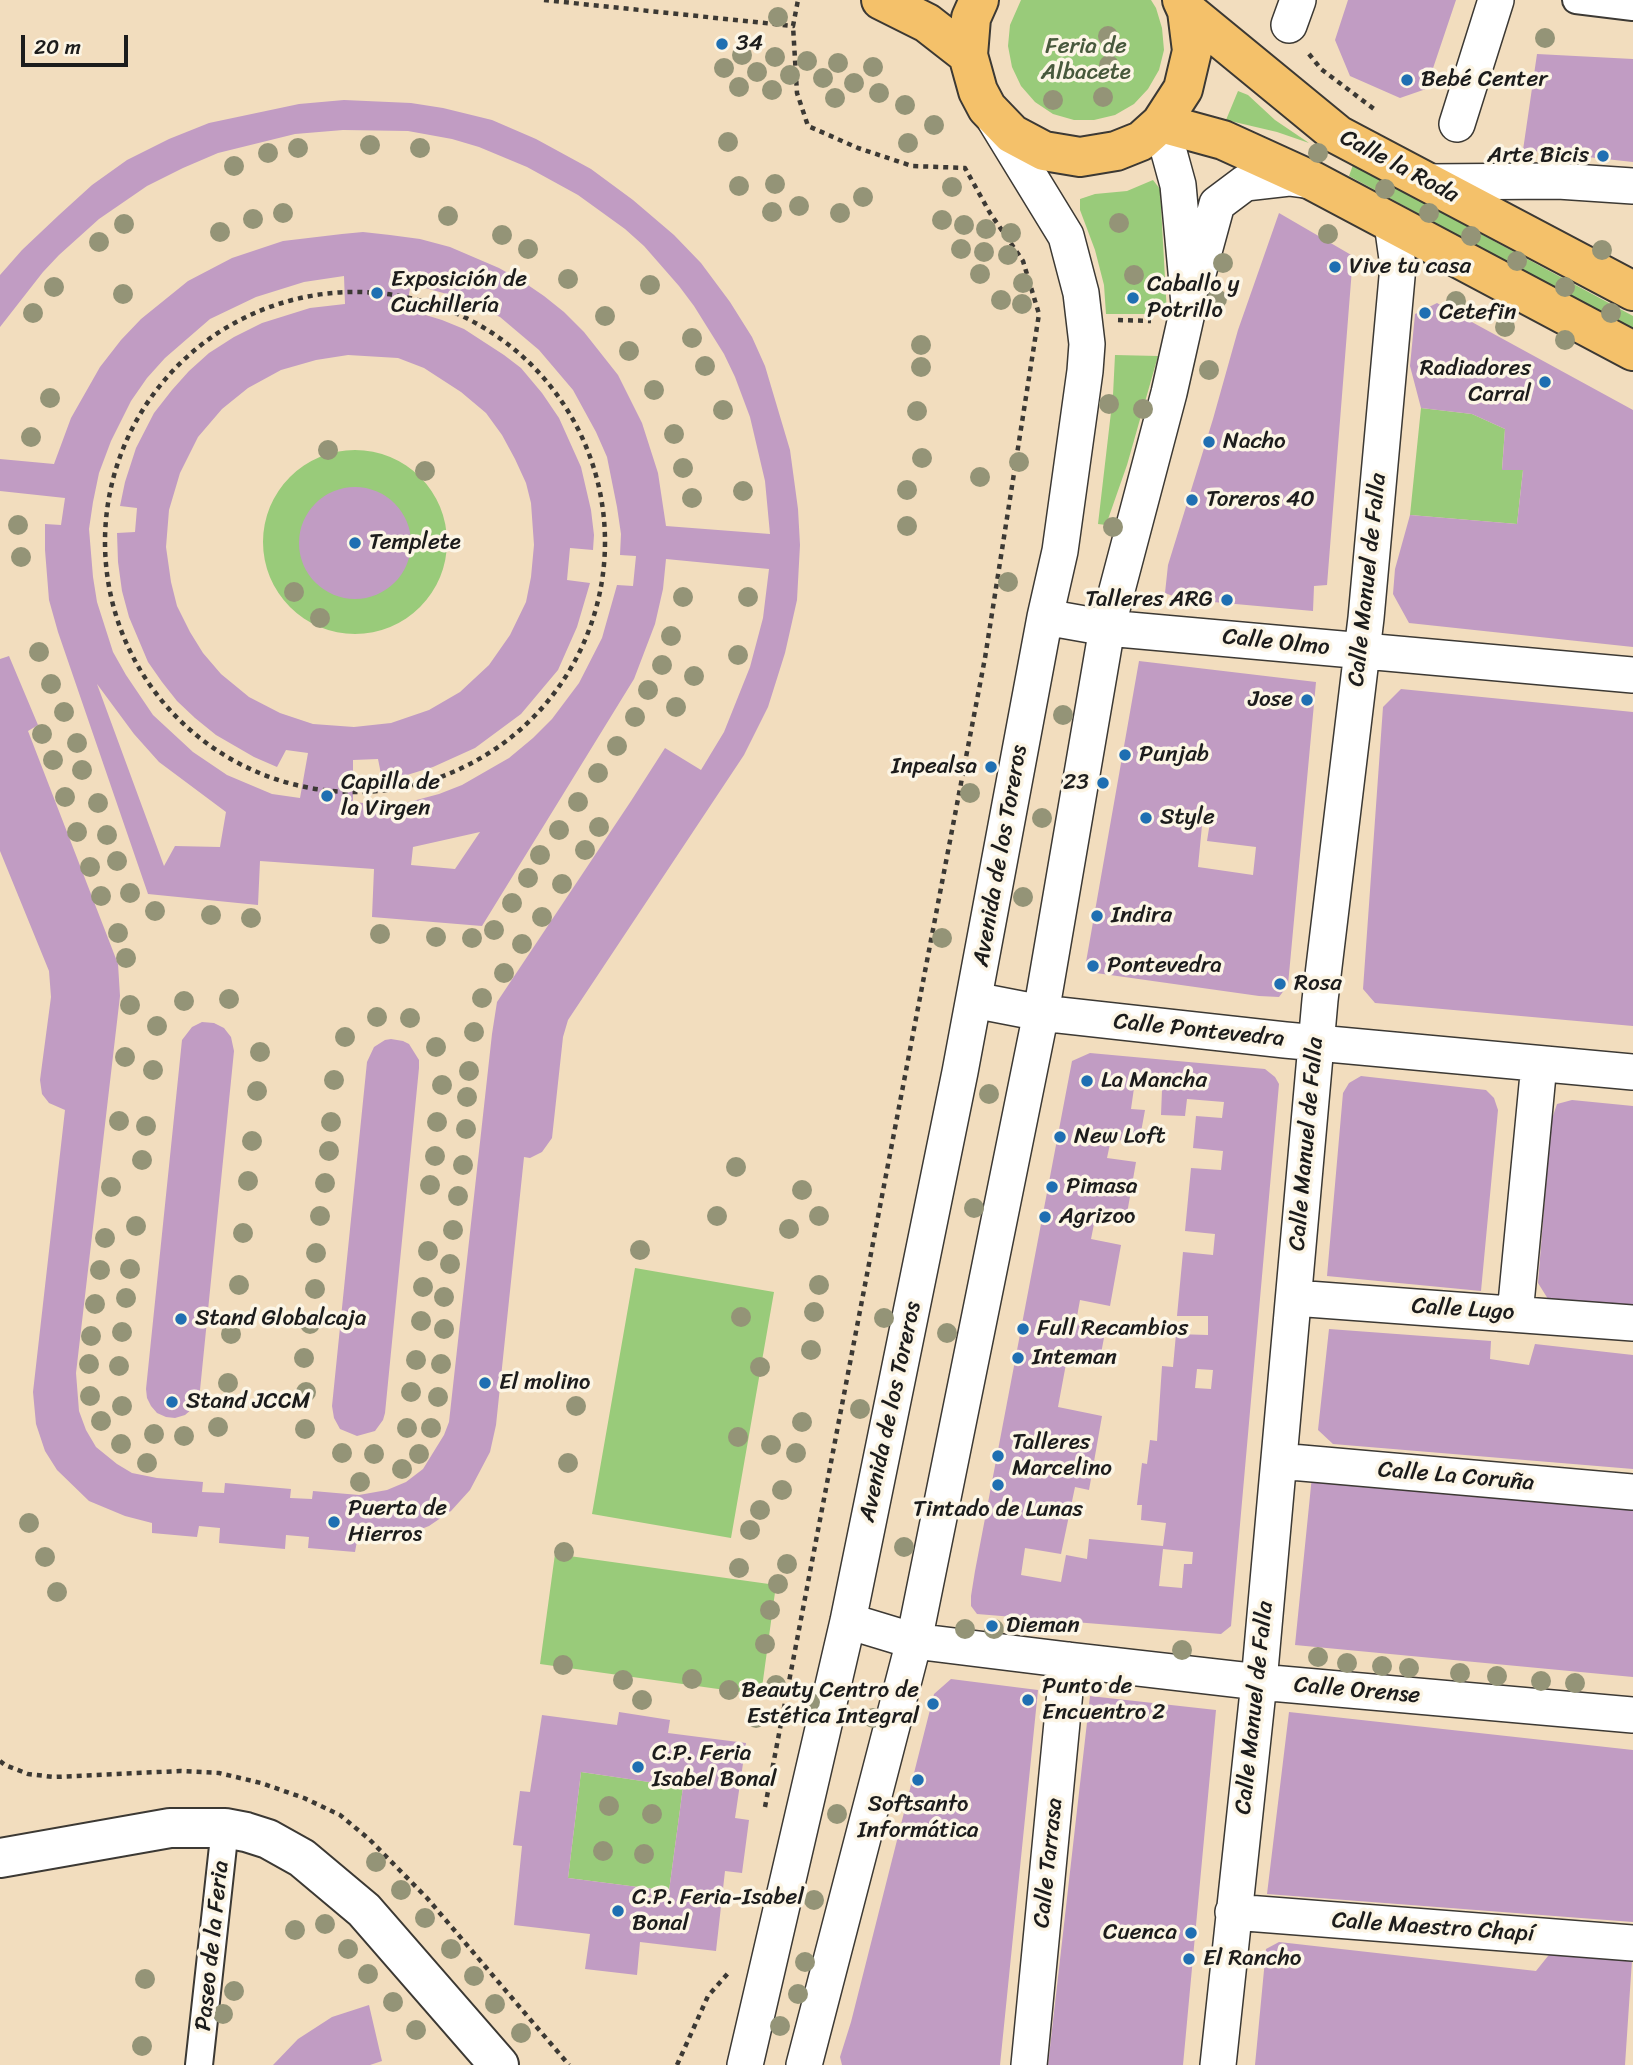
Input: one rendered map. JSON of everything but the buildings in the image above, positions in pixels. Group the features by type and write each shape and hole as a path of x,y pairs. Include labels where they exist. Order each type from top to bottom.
{"main road":[{"path":"881,0 927,23 968,55"},
{"path":"979,0 971,18 968,55 978,91 987,108 1012,134 1023,140 1044,151 1080,157 1116,151 1141,141 1161,122 1183,89 1192,51 1183,3"},
{"name":"Calle la Roda","path":"1183,3 1338,135 1633,291"},
{"path":"1161,122 1223,140 1313,181 1633,351"}],"street":[{"path":"1457,124 1496,0"},
{"path":"1576,0 1633,7"},
{"name":"Avenida de los Toreros","path":"745,2065 848,1620 974,1000 1045,617 1060,551 1085,371 1087,344 1082,293 1066,236 987,108"},
{"path":"1161,122 1178,185 1187,313"},
{"path":"804,2065 914,1641 1041,1013 1107,628 1166,406 1187,313 1217,204 1245,183 1289,178 1313,181"},
{"path":"1427,182 1558,181 1633,186"},
{"name":"Calle Manuel de Falla","path":"1218,2065 1259,1682 1317,1044 1361,651 1398,266 1392,223"},
{"name":"Calle Olmo","path":"1045,617 1107,628 1633,676"},
{"name":"Calle Pontevedra","path":"974,1000 1041,1013 1317,1044 1633,1072"},
{"path":"1515,1314 1539,1064"},
{"name":"Calle Lugo","path":"1294,1298 1633,1323"},
{"name":"Calle La Coruña","path":"1279,1461 1633,1492"},
{"path":"848,1620 914,1641"},
{"name":"Calle Orense","path":"914,1641 1259,1682 1633,1715"},
{"name":"Calle Tarrasa","path":"1030,2065 1068,1660"},
{"path":"0,1858 170,1828 225,1828 268,1839 286,1848 335,1884 364,1910 499,2065"},
{"name":"Paseo de la Feria","path":"200,2065 225,1828"},
{"name":"Calle Maestro Chapí","path":"1233,1912 1633,1943"}],"path":[{"path":"544,0 793,26"},
{"path":"762,1820 985,658 1039,314 1023,261 990,213 965,168 912,166 859,148 808,126 797,93 793,26 798,0"},
{"path":"344,290 409,296 449,309 486,327 514,348 542,375 566,407 586,445 599,485 604,525 604,561 598,598 587,635 564,680 537,714 503,744 468,766 402,789 353,793 311,789 272,779 220,753 167,709 140,671 123,637 110,593 105,538 108,496 120,456 141,411 172,370 203,341 241,318 274,304 344,290"},
{"path":"1037,326 1187,313"},
{"path":"677,2065 708,1996 732,1969"}],"green space":[{"name":"Feria de Albacete","path":"1021,0 1151,0 1162,28 1164,50 1159,70 1148,89 1134,104 1115,115 1094,120 1074,120 1053,114 1035,102 1021,86 1012,67 1008,46 1010,25"},
{"path":"1238,91 1248,95 1275,120 1309,143 1226,120"},
{"path":"1353,165 1633,316 1633,330 1349,176"},
{"path":"1153,180 1160,189 1167,314 1106,314 1104,285 1080,210 1080,199 1095,194 1127,191"},
{"path":"1115,355 1158,356 1127,465 1106,525 1098,524"},
{"path":"1421,408 1472,414 1505,429 1502,469 1523,470 1517,524 1410,515"},
{"path":"355,450 390,457 420,477 440,507 447,542 440,577 420,607 390,627 355,634 320,627 290,607 270,577 263,542 270,507 290,477 320,457"},
{"path":"635,1268 774,1292 731,1538 592,1514"},
{"path":"555,1554 776,1585 761,1695 540,1664"},
{"path":"581,1772 683,1787 669,1891 568,1878"}],"place":[{"name":"34","path":"722,44"},
{"name":"Bebé Center","path":"1407,80"},
{"name":"Arte Bicis","path":"1603,156"},
{"name":"Vive tu casa","path":"1335,267"},
{"name":"Exposición de Cuchillería","path":"377,293"},
{"name":"Caballo y Potrillo","path":"1133,298"},
{"name":"Cetefin","path":"1425,313"},
{"name":"Radiadores Carral","path":"1545,382"},
{"name":"Nacho","path":"1209,442"},
{"name":"Toreros 40","path":"1192,500"},
{"name":"Templete","path":"355,543"},
{"name":"Talleres ARG","path":"1227,600"},
{"name":"Jose","path":"1307,700"},
{"name":"Punjab","path":"1125,755"},
{"name":"Inpealsa","path":"991,767"},
{"name":"23","path":"1103,783"},
{"name":"Capilla de la Virgen","path":"327,796"},
{"name":"Style","path":"1146,818"},
{"name":"Indira","path":"1097,916"},
{"name":"Pontevedra","path":"1093,966"},
{"name":"Rosa","path":"1280,984"},
{"name":"La Mancha","path":"1087,1081"},
{"name":"New Loft","path":"1060,1137"},
{"name":"Pimasa","path":"1052,1187"},
{"name":"Agrizoo","path":"1045,1217"},
{"name":"Stand Globalcaja","path":"181,1319"},
{"name":"Full Recambios","path":"1023,1329"},
{"name":"Inteman","path":"1018,1358"},
{"name":"El molino","path":"485,1383"},
{"name":"Stand JCCM","path":"172,1402"},
{"name":"Talleres Marcelino","path":"998,1456"},
{"name":"Tintado de Lunas","path":"998,1485"},
{"name":"Puerta de Hierros","path":"334,1522"},
{"name":"Dieman","path":"992,1626"},
{"name":"Punto de Encuentro 2","path":"1028,1700"},
{"name":"Beauty Centro de Estética Integral","path":"933,1704"},
{"name":"C.P. Feria Isabel Bonal","path":"638,1767"},
{"name":"Softsanto Informática","path":"918,1780"},
{"name":"C.P. Feria-Isabel Bonal","path":"618,1911"},
{"name":"Cuenca","path":"1191,1933"},
{"name":"El Rancho","path":"1189,1959"}]}
